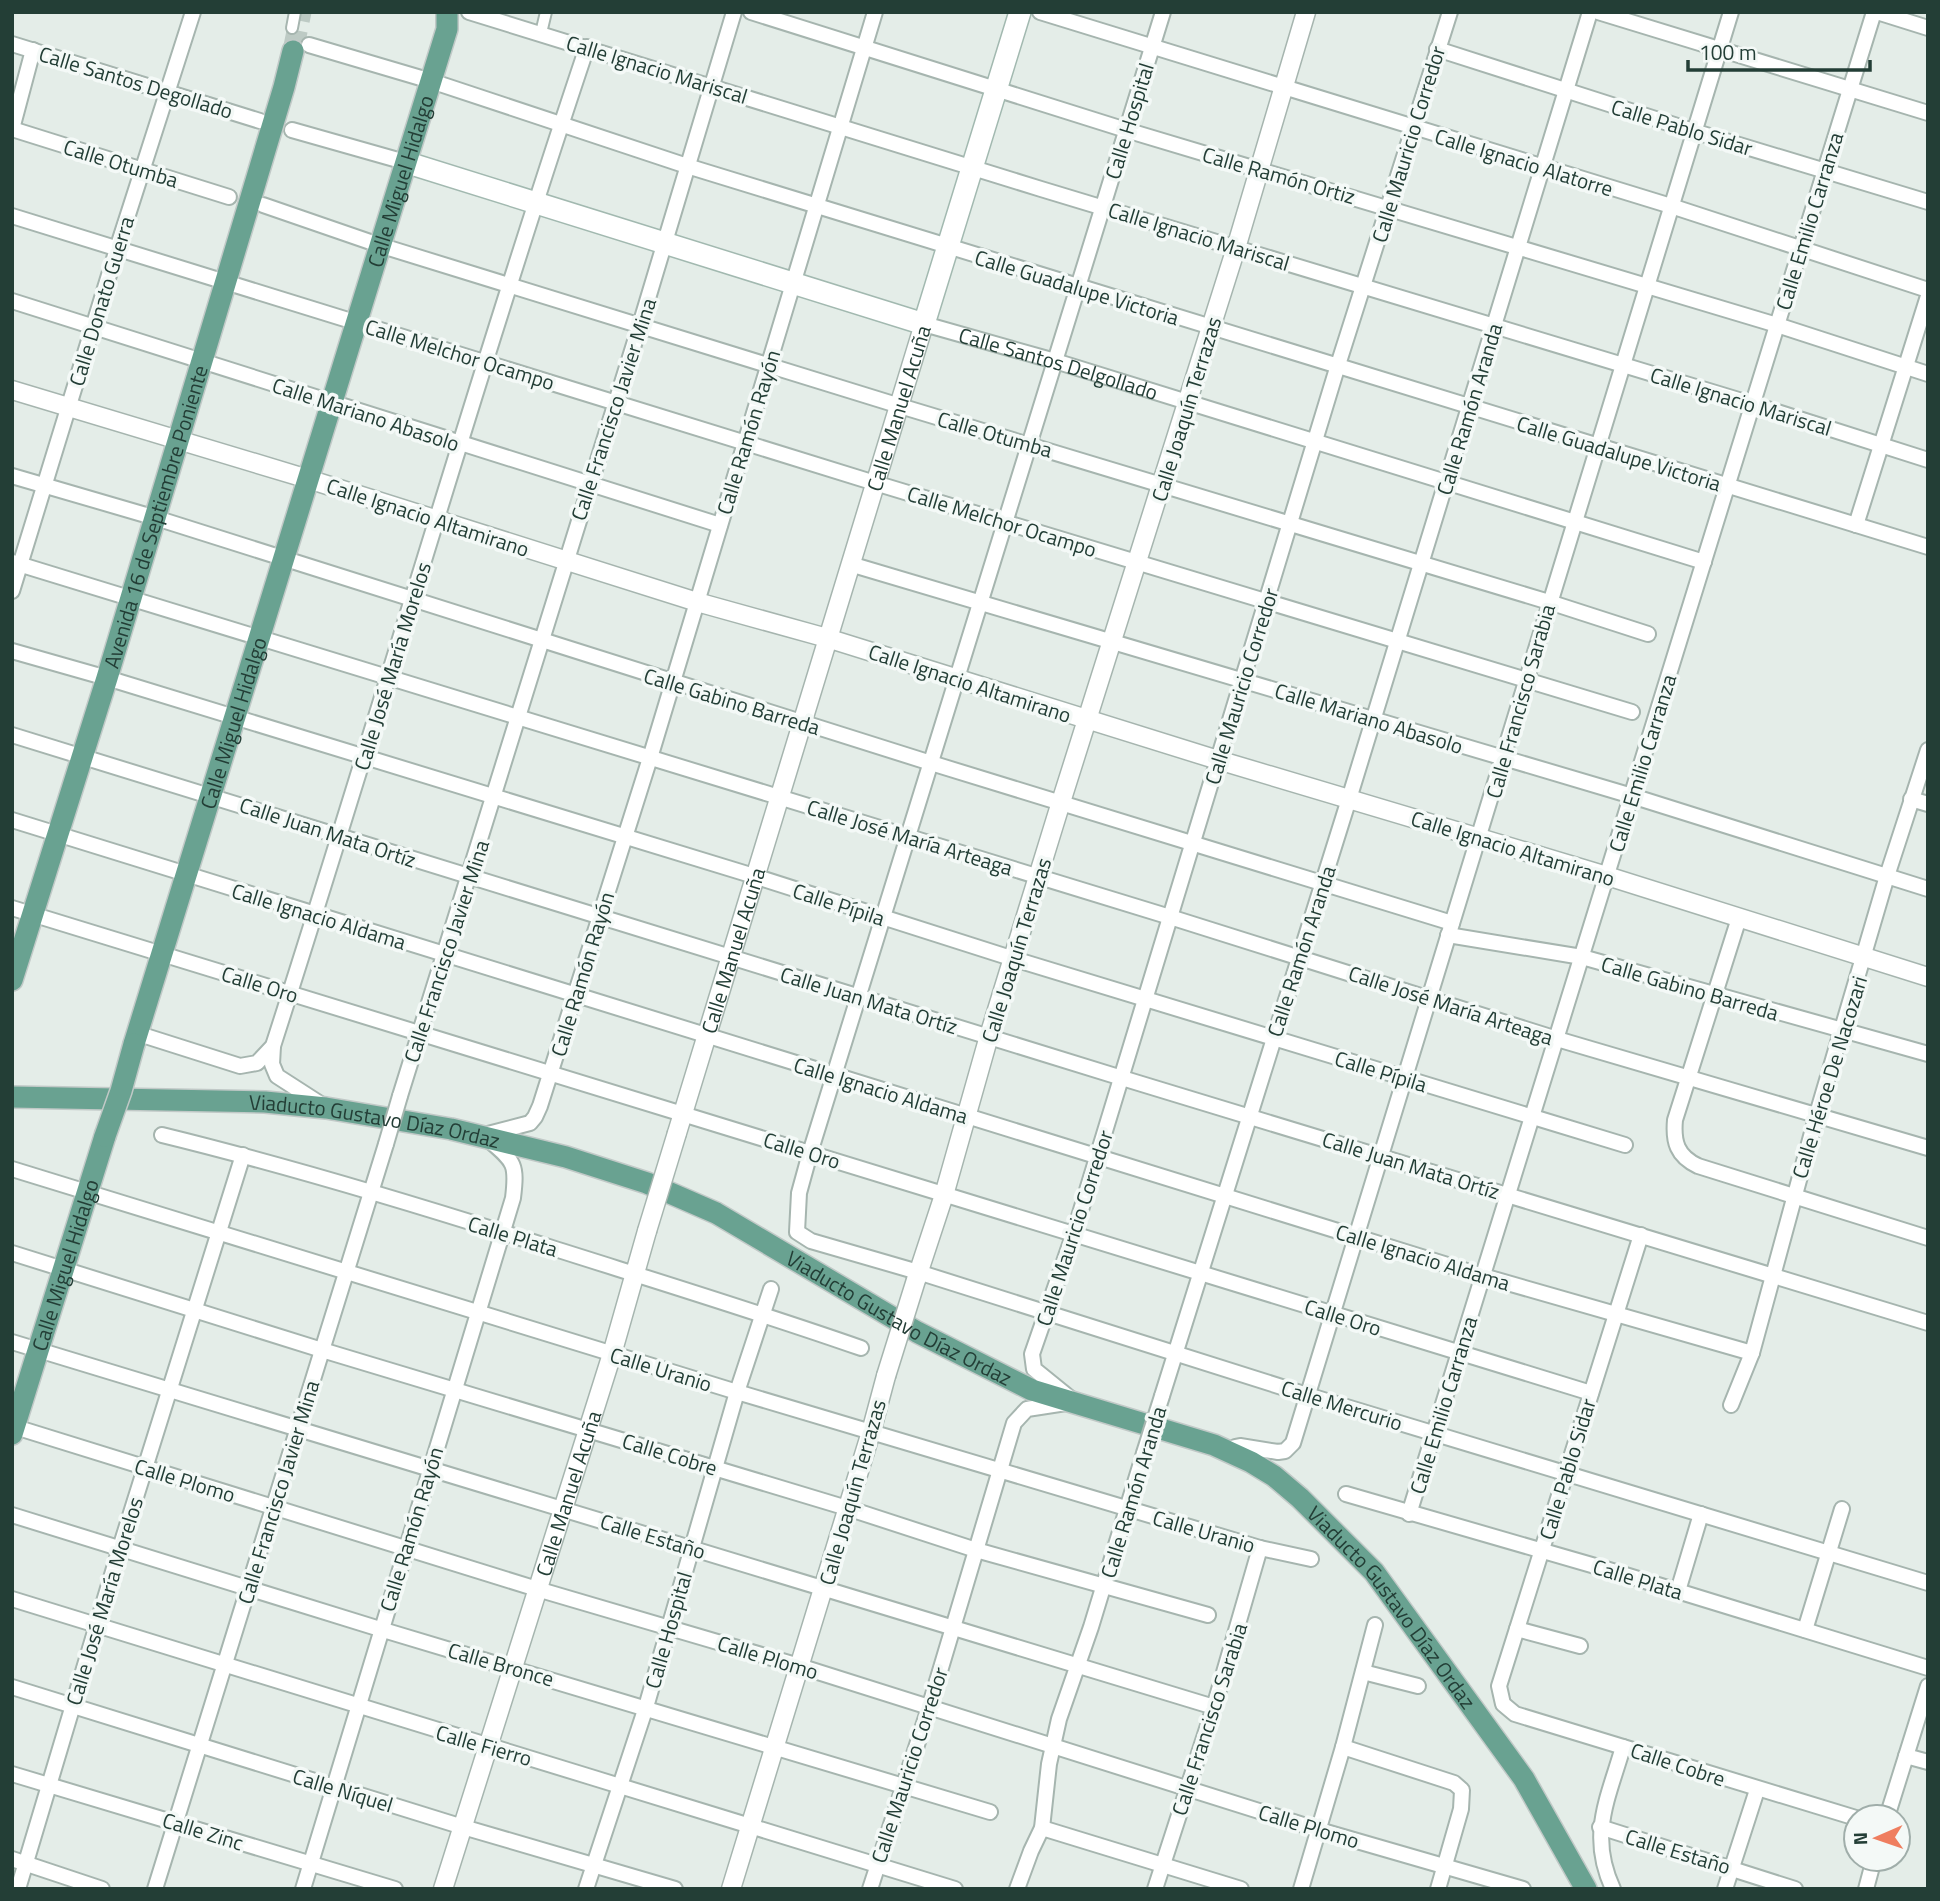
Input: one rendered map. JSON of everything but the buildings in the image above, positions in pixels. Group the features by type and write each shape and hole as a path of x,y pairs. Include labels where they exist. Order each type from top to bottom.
{"main road":[{"name":"Calle Miguel Hidalgo","path":"13,1429 86,1192 121,1091 160,954 447,29 447,12"},
{"name":"Calle Manuel Acuña","path":"924,324 1020,12"},
{"name":"Avenida 16 de Septiembre Poniente","path":"12,980 22,910 57,834 132,598 284,88 301,48"},
{"name":"Calle Santos Delgollado","path":"405,162 924,324"},
{"name":"Viaducto Gustavo Díaz Ordaz","path":"12,1097 265,1102 326,1108 482,1135 566,1157 648,1182 716,1213 917,1332 1032,1390 1230,1452 1274,1476 1300,1498 1374,1572 1524,1779 1586,1889"}],"street":[{"name":"Calle Donato Guerra","path":"12,591 16,563 46,486 192,12"},
{"path":"292,29 295,12"},
{"name":"Calle Ignacio Mariscal","path":"470,12 1928,460"},
{"path":"541,33 546,12"},
{"name":"Calle Francisco Javier Mina","path":"155,1889 495,797 734,12"},
{"name":"Calle Ramón Ortiz","path":"751,12 1126,130 1388,206 1928,374"},
{"name":"Calle Ramón Rayón","path":"482,1135 530,1123 536,1117 650,758 875,12"},
{"name":"Calle Ignacio Alatorre","path":"1040,12 1802,247 1928,290"},
{"name":"Calle Hospital","path":"799,1193 1163,12"},
{"name":"Calle Joaquín Terrazas","path":"731,1889 886,1376 944,1195 989,1036 1236,248 1307,12"},
{"name":"Calle Mauricio Corredor","path":"1074,1402 1034,1370 1032,1360 1074,1233 1192,842 1292,524 1338,365 1450,12"},
{"name":"Calle Ramón Aranda","path":"1017,1889 1042,1828 1052,1746 1059,1719 1079,1666 1374,719 1590,12"},
{"path":"1598,12 1928,113"},
{"name":"Calle Francisco Sarabia","path":"1230,1452 1240,1446 1278,1452 1284,1451 1293,1443 1731,12"},
{"path":"1875,12 1928,28"},
{"name":"Calle Emilio Carranza","path":"1409,1514 1875,12"},
{"name":"Calle Santos Degollado","path":"12,44 260,121"},
{"name":"Calle José María Morelos","path":"273,1046 509,284 587,47"},
{"name":"Calle Guadalupe Victoria","path":"301,48 431,81 687,166 1928,547"},
{"name":"Calle Pablo Sidar","path":"1437,49 1693,131 1928,202"},
{"path":"12,129 33,50"},
{"name":"Calle Otumba","path":"12,129 229,197"},
{"name":"Calle Santos Delgollado","path":"292,130 405,162"},
{"name":"Calle Otumba","path":"263,205 379,245 900,406 1549,601 1648,634"},
{"name":"Calle Melchor Ocampo","path":"12,216 1005,523 1632,712"},
{"path":"1856,525 1928,296"},
{"name":"Calle Mariano Abasolo","path":"12,301 720,525"},
{"name":"Calle Santos Delgollado","path":"924,324 1055,361 1704,562"},
{"name":"Calle Manuel Acuña","path":"443,1889 589,1429 705,1036 924,324"},
{"name":"Calle Ignacio Altamirano","path":"12,390 307,478 696,602 827,638 1218,760 1607,876 1928,977"},
{"name":"Calle Gabino Barreda","path":"12,476 156,518 931,763 1192,842 1450,929 1582,957 1928,1054"},
{"name":"Calle José María Arteaga","path":"16,563 779,796 1556,1039 1928,1148"},
{"name":"Calle Mariano Abasolo","path":"850,564 1632,796 1928,889"},
{"name":"Calle Pípila","path":"12,651 754,876 1145,1000 1625,1145"},
{"name":"Calle Juan Mata Ortíz","path":"12,735 1122,1078 1928,1323"},
{"name":"Calle Héroe De Nacozari","path":"1731,1405 1752,1353 1817,1114 1887,876 1928,750"},
{"path":"1912,799 1928,804"},
{"name":"Calle Ignacio Aldama","path":"12,820 1355,1237 1752,1353"},
{"name":"Calle Oro","path":"22,910 1591,1392"},
{"path":"1739,918 1675,1121 1675,1144 1687,1161 1698,1166 1794,1197 1927,1234"},
{"path":"135,1039 240,1066 257,1063 273,1046"},
{"path":"273,1046 272,1064 277,1076 326,1108"},
{"name":"Calle Plata","path":"162,1135 372,1191 763,1314 861,1348"},
{"name":"Calle Ramón Rayón","path":"303,1889 356,1707 513,1198 515,1171 511,1158 482,1135"},
{"name":"Calle José María Morelos","path":"18,1889 19,1861 48,1785 243,1155"},
{"name":"Calle Uranio","path":"12,1169 1000,1471 1260,1548 1311,1559"},
{"name":"Calle Mercurio","path":"799,1193 796,1228 799,1236 803,1238 917,1276 1047,1312 1307,1395 1928,1583"},
{"name":"Calle Pablo Sidar","path":"1503,1704 1499,1686 1641,1235"},
{"name":"Calle Cobre","path":"12,1254 847,1508 976,1550 1208,1615"},
{"name":"Calle Hospital","path":"586,1889 646,1707 737,1392 771,1289"},
{"name":"Calle Estaño","path":"12,1342 296,1431 430,1469 1214,1707"},
{"name":"Calle Mauricio Corredor","path":"870,1889 929,1708 1014,1423 1027,1409 1074,1402"},
{"name":"Calle Plomo","path":"13,1429 537,1589 799,1665 1186,1789 1523,1889"},
{"name":"Calle Plata","path":"1346,1494 1542,1550 1928,1668"},
{"path":"1805,1630 1842,1509"},
{"name":"Calle Bronce","path":"12,1514 380,1629 990,1812"},
{"path":"1678,1591 1701,1514"},
{"name":"Calle Francisco Sarabia","path":"1155,1889 1214,1707 1260,1548"},
{"name":"Calle Fierro","path":"12,1600 955,1889"},
{"path":"1301,1889 1343,1747 1375,1625"},
{"path":"1517,1629 1580,1646"},
{"path":"1363,1672 1418,1686"},
{"path":"1891,1803 1928,1686"},
{"name":"Calle Níquel","path":"12,1687 463,1827 675,1889"},
{"name":"Calle Cobre","path":"1503,1704 1515,1714 1842,1814"},
{"path":"1343,1747 1454,1783 1462,1790 1461,1809 1438,1889"},
{"path":"1613,1889 1601,1852 1600,1827 1623,1747"},
{"path":"1906,1756 1928,1762"},
{"name":"Calle Zinc","path":"12,1774 395,1889"},
{"path":"1725,1889 1757,1790"},
{"name":"Calle Estaño","path":"1600,1827 1795,1889"},
{"path":"1042,1828 1241,1889"},
{"path":"19,1861 102,1889"}],"tunnel":[{"path":"293,51 301,12"}]}
